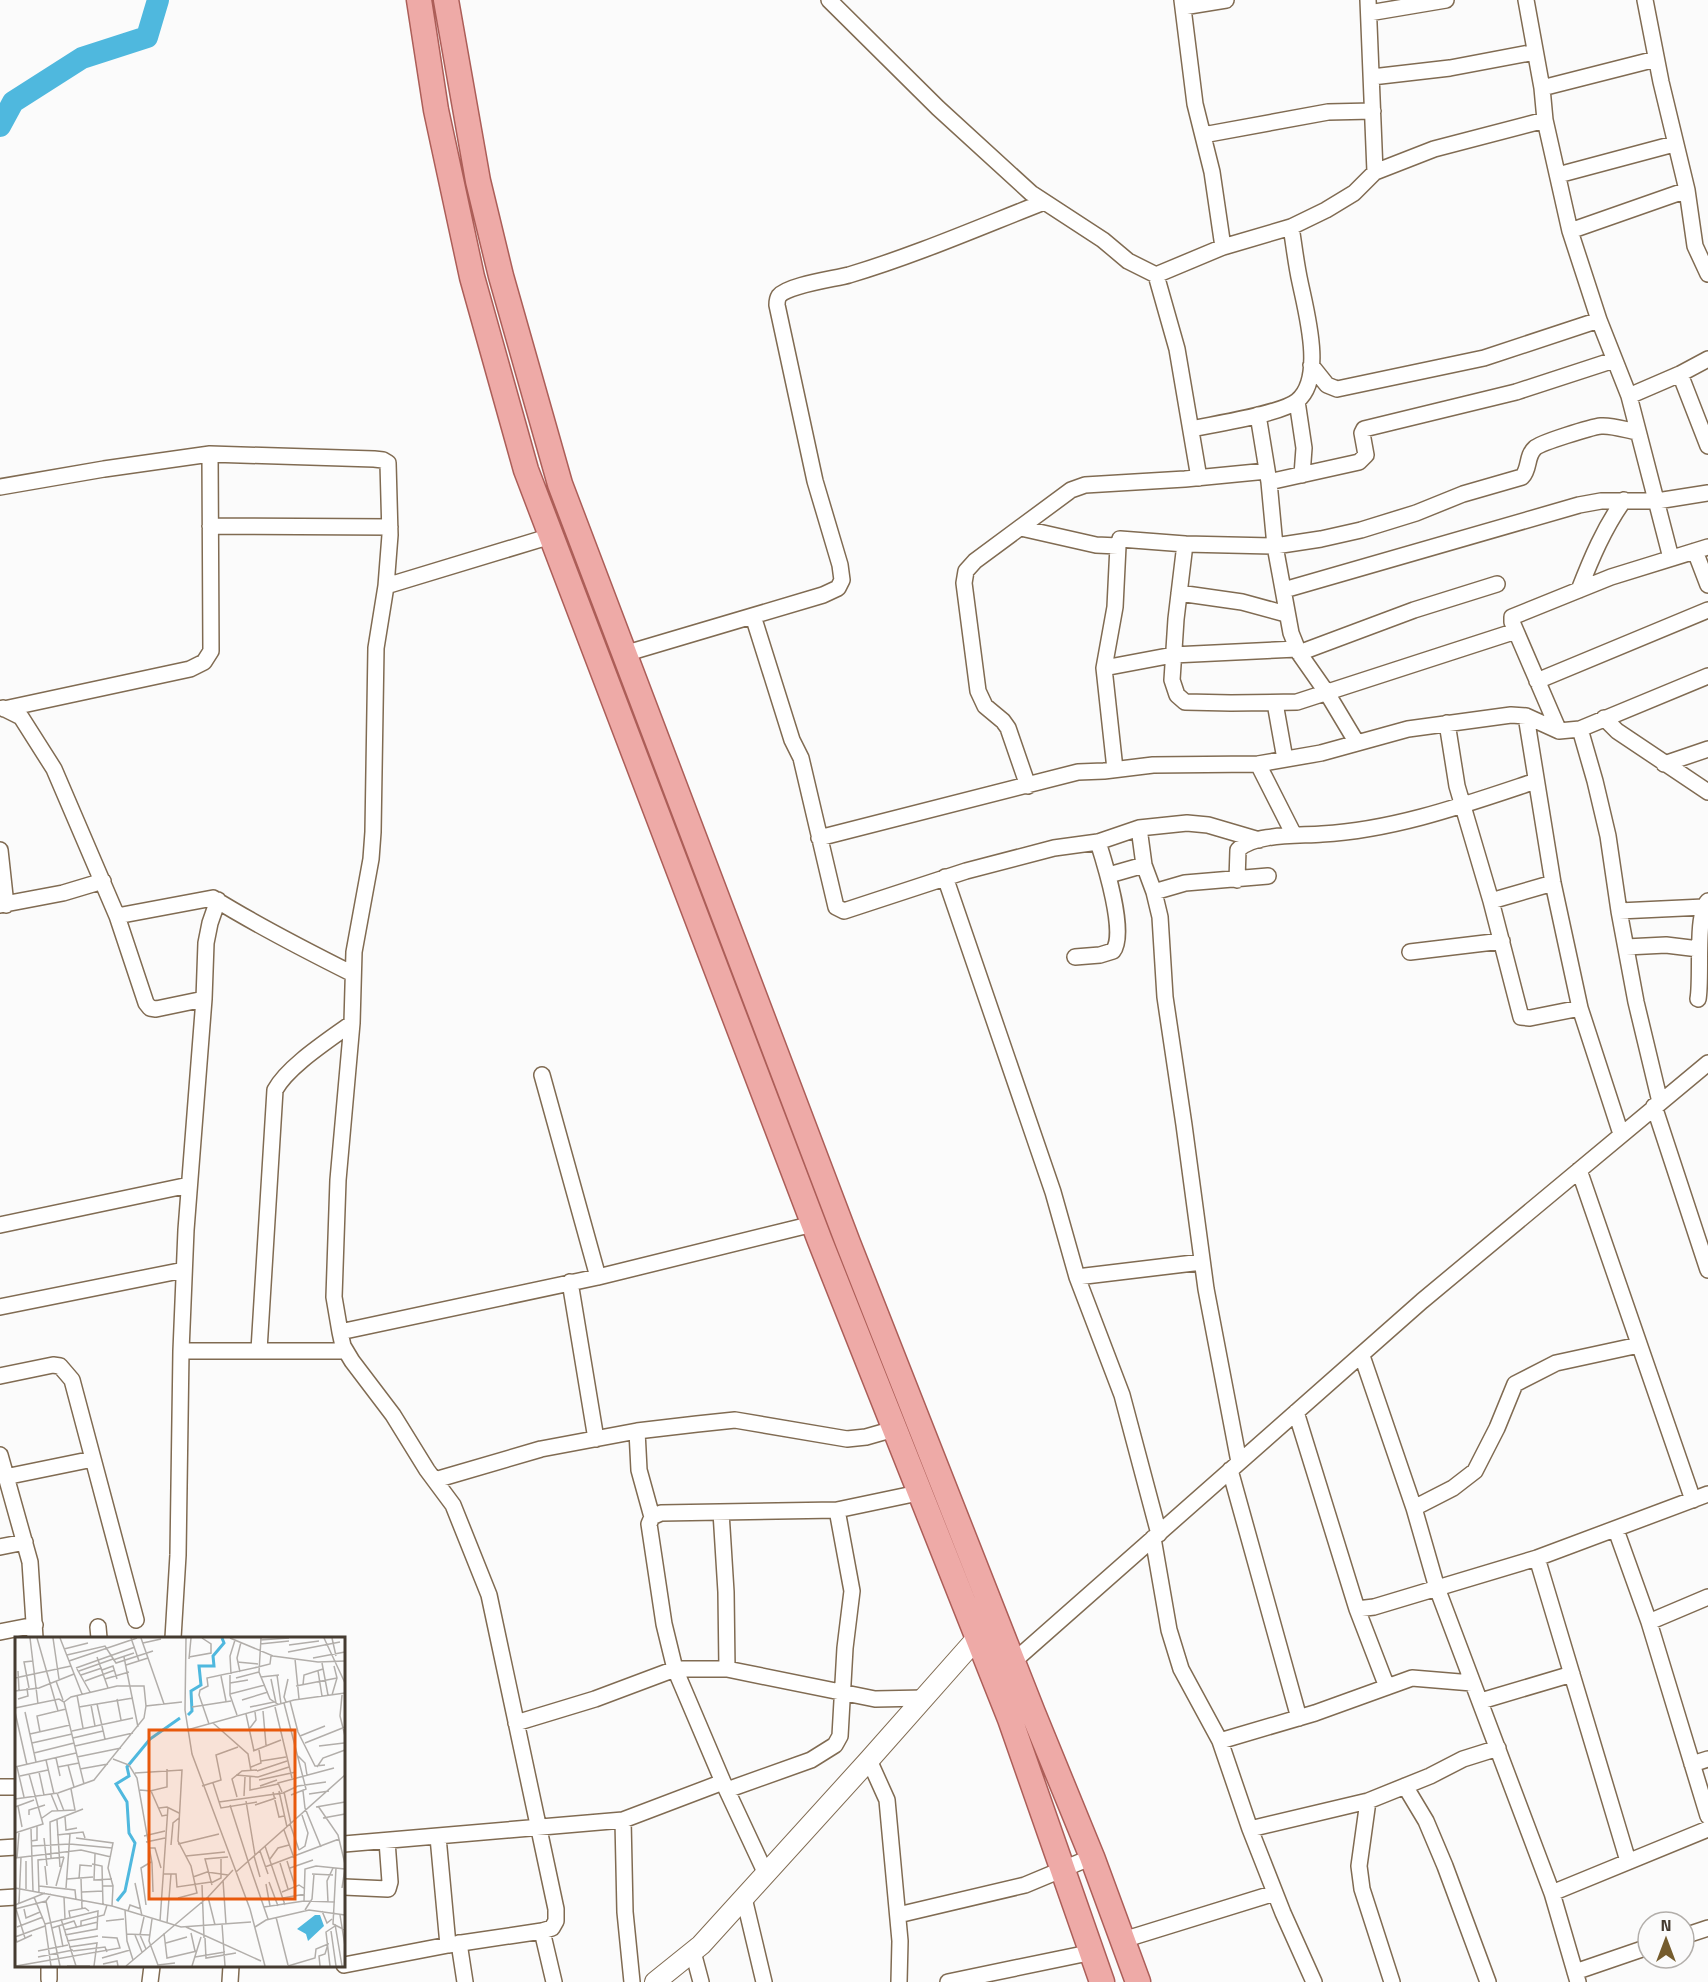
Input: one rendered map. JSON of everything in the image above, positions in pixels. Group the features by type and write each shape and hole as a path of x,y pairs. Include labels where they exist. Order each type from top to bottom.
{"main road":[{"path":"419,0 436,110 472,277 526,470 813,1224 918,1493 1010,1719 1102,1982"},
{"path":"449,1 478,181 501,276 560,484 848,1244 1092,1857 1138,1982"}],"street":[{"path":"830,0 938,108 1030,193 1103,240 1128,261 1156,275 1177,349 1198,478"},
{"path":"1223,247 1212,172 1195,104 1182,3 1226,0"},
{"path":"1375,172 1369,6 1446,0"},
{"path":"1526,0 1542,88 1545,120 1570,231 1599,320 1629,396 1671,558"},
{"path":"1646,0 1674,144 1708,274"},
{"path":"1372,76 1450,68 1535,52"},
{"path":"1542,88 1656,58"},
{"path":"1203,135 1328,112 1373,111"},
{"path":"1156,275 1223,247 1291,227 1354,193 1375,172 1434,149 1545,120"},
{"path":"1558,175 1674,144"},
{"path":"1570,231 1687,190"},
{"path":"624,654 823,595 838,588 842,580 840,565 815,481 777,305 781,294 892,260 1044,202"},
{"path":"1191,429 1279,410 1297,401 1308,386 1311,365 1309,315 1300,281 1291,227"},
{"path":"1311,365 1327,386 1337,389 1484,358 1599,320"},
{"path":"1629,396 1708,359"},
{"path":"1028,786 1008,728 985,706 978,691 964,583 966,572 975,561 1071,490 1085,484 1302,475 1359,462 1366,455 1362,433 1364,429 1516,392 1614,360"},
{"path":"1680,374 1708,446"},
{"path":"1297,401 1303,439 1302,475"},
{"path":"1258,415 1286,614 1298,651 1357,743"},
{"path":"1116,770 1104,668 1115,607 1118,546 1122,538 1185,544 1275,546 1321,539 1361,530 1416,513 1463,494 1522,477 1536,446 1600,426 1637,432"},
{"path":"2,708 190,669 204,662 211,651 210,454"},
{"path":"0,488 105,469 210,454 383,460 388,463 390,527 386,586 376,648 372,848 352,974 352,1023 338,1180 334,1297 346,1351 393,1415 453,1505 489,1594 556,1909 552,1928 542,1932 453,1944 345,1965"},
{"path":"1284,590 1579,505 1602,501 1657,501 1708,493"},
{"path":"1579,590 1601,537 1624,500"},
{"path":"210,526 390,527"},
{"path":"1021,528 1096,545 1118,546"},
{"path":"386,586 551,536"},
{"path":"1185,544 1172,680 1174,690 1185,702 1297,702 1516,631"},
{"path":"1559,731 1512,622 1512,617 1611,577 1701,549 1708,585"},
{"path":"1104,668 1173,655 1298,651 1414,610 1497,584"},
{"path":"1179,593 1242,602 1286,614"},
{"path":"1537,681 1708,610"},
{"path":"753,616 792,740 801,758 838,909 844,911 945,877 1054,848 1098,842 1139,828 1187,823 1208,825 1259,840"},
{"path":"819,838 1078,772 1154,765 1258,764 1321,753 1408,729 1511,715 1526,716 1559,731 1580,729 1708,676"},
{"path":"1275,703 1285,759"},
{"path":"2,708 21,717 54,769 104,881 146,1003 150,1008 156,1009 204,999"},
{"path":"1526,716 1553,883 1580,1008 1621,1134"},
{"path":"1604,718 1617,731 1708,792"},
{"path":"1447,723 1457,786 1491,901 1521,1017 1530,1018 1580,1008"},
{"path":"1580,729 1608,836 1619,911 1657,1104 1708,1270"},
{"path":"1664,764 1708,749"},
{"path":"1258,764 1294,835"},
{"path":"1237,880 1239,848 1259,840 1381,826 1463,805 1536,781"},
{"path":"1139,828 1143,865 1154,892 1160,917 1165,998 1202,1262 1235,1466 1299,1718"},
{"path":"1075,957 1108,954 1116,948 1118,935 1109,875 1098,842"},
{"path":"0,850 3,905 63,893 104,881"},
{"path":"1109,875 1143,865"},
{"path":"1154,892 1185,883 1268,876"},
{"path":"945,877 1053,1192 1077,1277 1122,1395 1156,1536 1169,1630 1181,1669 1220,1741 1250,1829 1314,1982"},
{"path":"1491,901 1553,883"},
{"path":"117,916 213,897 243,917 352,974"},
{"path":"173,1637 178,1555 181,1351 189,1185 204,999 206,943 218,900"},
{"path":"1619,911 1706,904 1699,949 1701,985 1698,999"},
{"path":"1410,952 1502,941"},
{"path":"1626,947 1666,945 1699,949"},
{"path":"259,1350 275,1090 280,1081 311,1053 352,1023"},
{"path":"1013,1662 1422,1301 1708,1063"},
{"path":"542,1075 598,1277"},
{"path":"1579,1170 1693,1500"},
{"path":"0,1225 189,1185"},
{"path":"340,1332 598,1277 813,1224"},
{"path":"1077,1277 1202,1262"},
{"path":"0,1307 184,1270"},
{"path":"570,1282 596,1439"},
{"path":"1414,1508 1453,1488 1475,1472 1497,1428 1515,1384 1556,1363 1640,1345"},
{"path":"181,1351 346,1351"},
{"path":"1362,1356 1414,1508 1437,1588 1552,1893 1576,1977 1636,1952"},
{"path":"0,1376 53,1365 60,1366 72,1380 136,1620"},
{"path":"1296,1412 1357,1609 1387,1688"},
{"path":"435,1480 541,1449 637,1431 735,1420 847,1439 866,1437 894,1429"},
{"path":"637,1431 639,1470 652,1517 649,1524 664,1624 675,1669 766,1874"},
{"path":"0,1455 30,1562 35,1631 0,1632"},
{"path":"5,1477 93,1459"},
{"path":"652,1517 661,1513 837,1510 918,1493"},
{"path":"1357,1609 1374,1607 1537,1558 1708,1494"},
{"path":"345,1844 623,1820 811,1760 835,1745 840,1736 845,1648 852,1591 837,1510"},
{"path":"721,1512 727,1669"},
{"path":"1616,1530 1649,1622 1708,1816"},
{"path":"0,1547 25,1542"},
{"path":"1537,1558 1628,1861"},
{"path":"1649,1622 1708,1597"},
{"path":"655,1982 693,1952 744,1898 977,1638"},
{"path":"516,1723 594,1699 675,1669 727,1669 875,1700 925,1698"},
{"path":"1480,1701 1572,1674"},
{"path":"1220,1741 1299,1718 1412,1678 1472,1683"},
{"path":"1250,1829 1368,1801 1463,1759 1498,1748"},
{"path":"1692,1764 1708,1759"},
{"path":"869,1760 887,1800 900,1941 899,1982"},
{"path":"1405,1786 1426,1821 1488,1982"},
{"path":"1368,1801 1359,1866 1362,1889 1392,1982"},
{"path":"623,1820 626,1912 632,1982"},
{"path":"1552,1893 1708,1829"},
{"path":"438,1837 453,1944 465,1982"},
{"path":"345,1887 388,1889 390,1882 387,1841"},
{"path":"0,1848 15,1847"},
{"path":"898,1915 1025,1886 1092,1857"},
{"path":"1123,1940 1275,1893"},
{"path":"0,1898 15,1897"},
{"path":"744,1898 764,1982"},
{"path":"542,1932 554,1982"},
{"path":"693,1952 701,1982"},
{"path":"948,1982 1092,1952"},
{"path":"150,1982 152,1967"},
{"path":"230,1982 231,1967"}],"waterway":[{"path":"0,126 13,102 82,58 147,37 158,0"}]}
